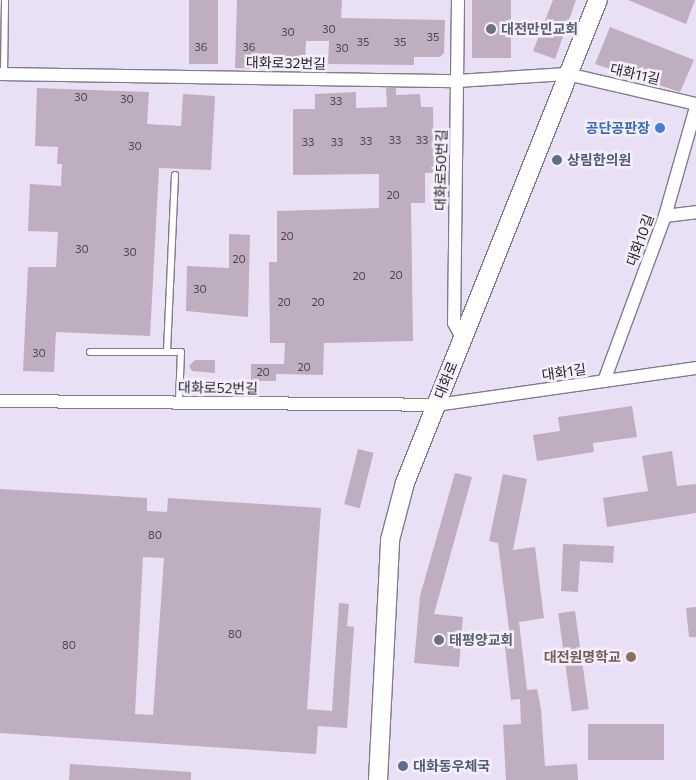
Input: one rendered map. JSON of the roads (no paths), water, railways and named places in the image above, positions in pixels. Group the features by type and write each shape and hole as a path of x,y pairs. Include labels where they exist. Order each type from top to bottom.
{"main road":[{"name":"대화로","path":"378,780 390,540 405,483 598,0"}],"street":[{"name":"대화로50번길","path":"458,0 454,323 462,339"},
{"name":"대화로32번길","path":"2,74 457,81 568,74"},
{"name":"대화11길","path":"568,74 696,106"},
{"name":"대화10길","path":"604,381 665,216 696,106"},
{"path":"665,216 696,212"},
{"name":"대화1길","path":"436,405 696,368"},
{"name":"대화로52번길","path":"0,401 436,405"}],"lane":[{"name":"대화로32번길","path":"2,74 5,0"},
{"path":"167,352 175,175"},
{"path":"90,352 181,352 179,402"}],"place":[{"name":"대전만민교회","path":"491,29"},
{"name":"공단공판장","path":"660,128"},
{"name":"상림한의원","path":"557,160"},
{"name":"태평양교회","path":"439,640"},
{"name":"대전원명학교","path":"631,657"},
{"name":"대화동우체국","path":"403,766"}]}
